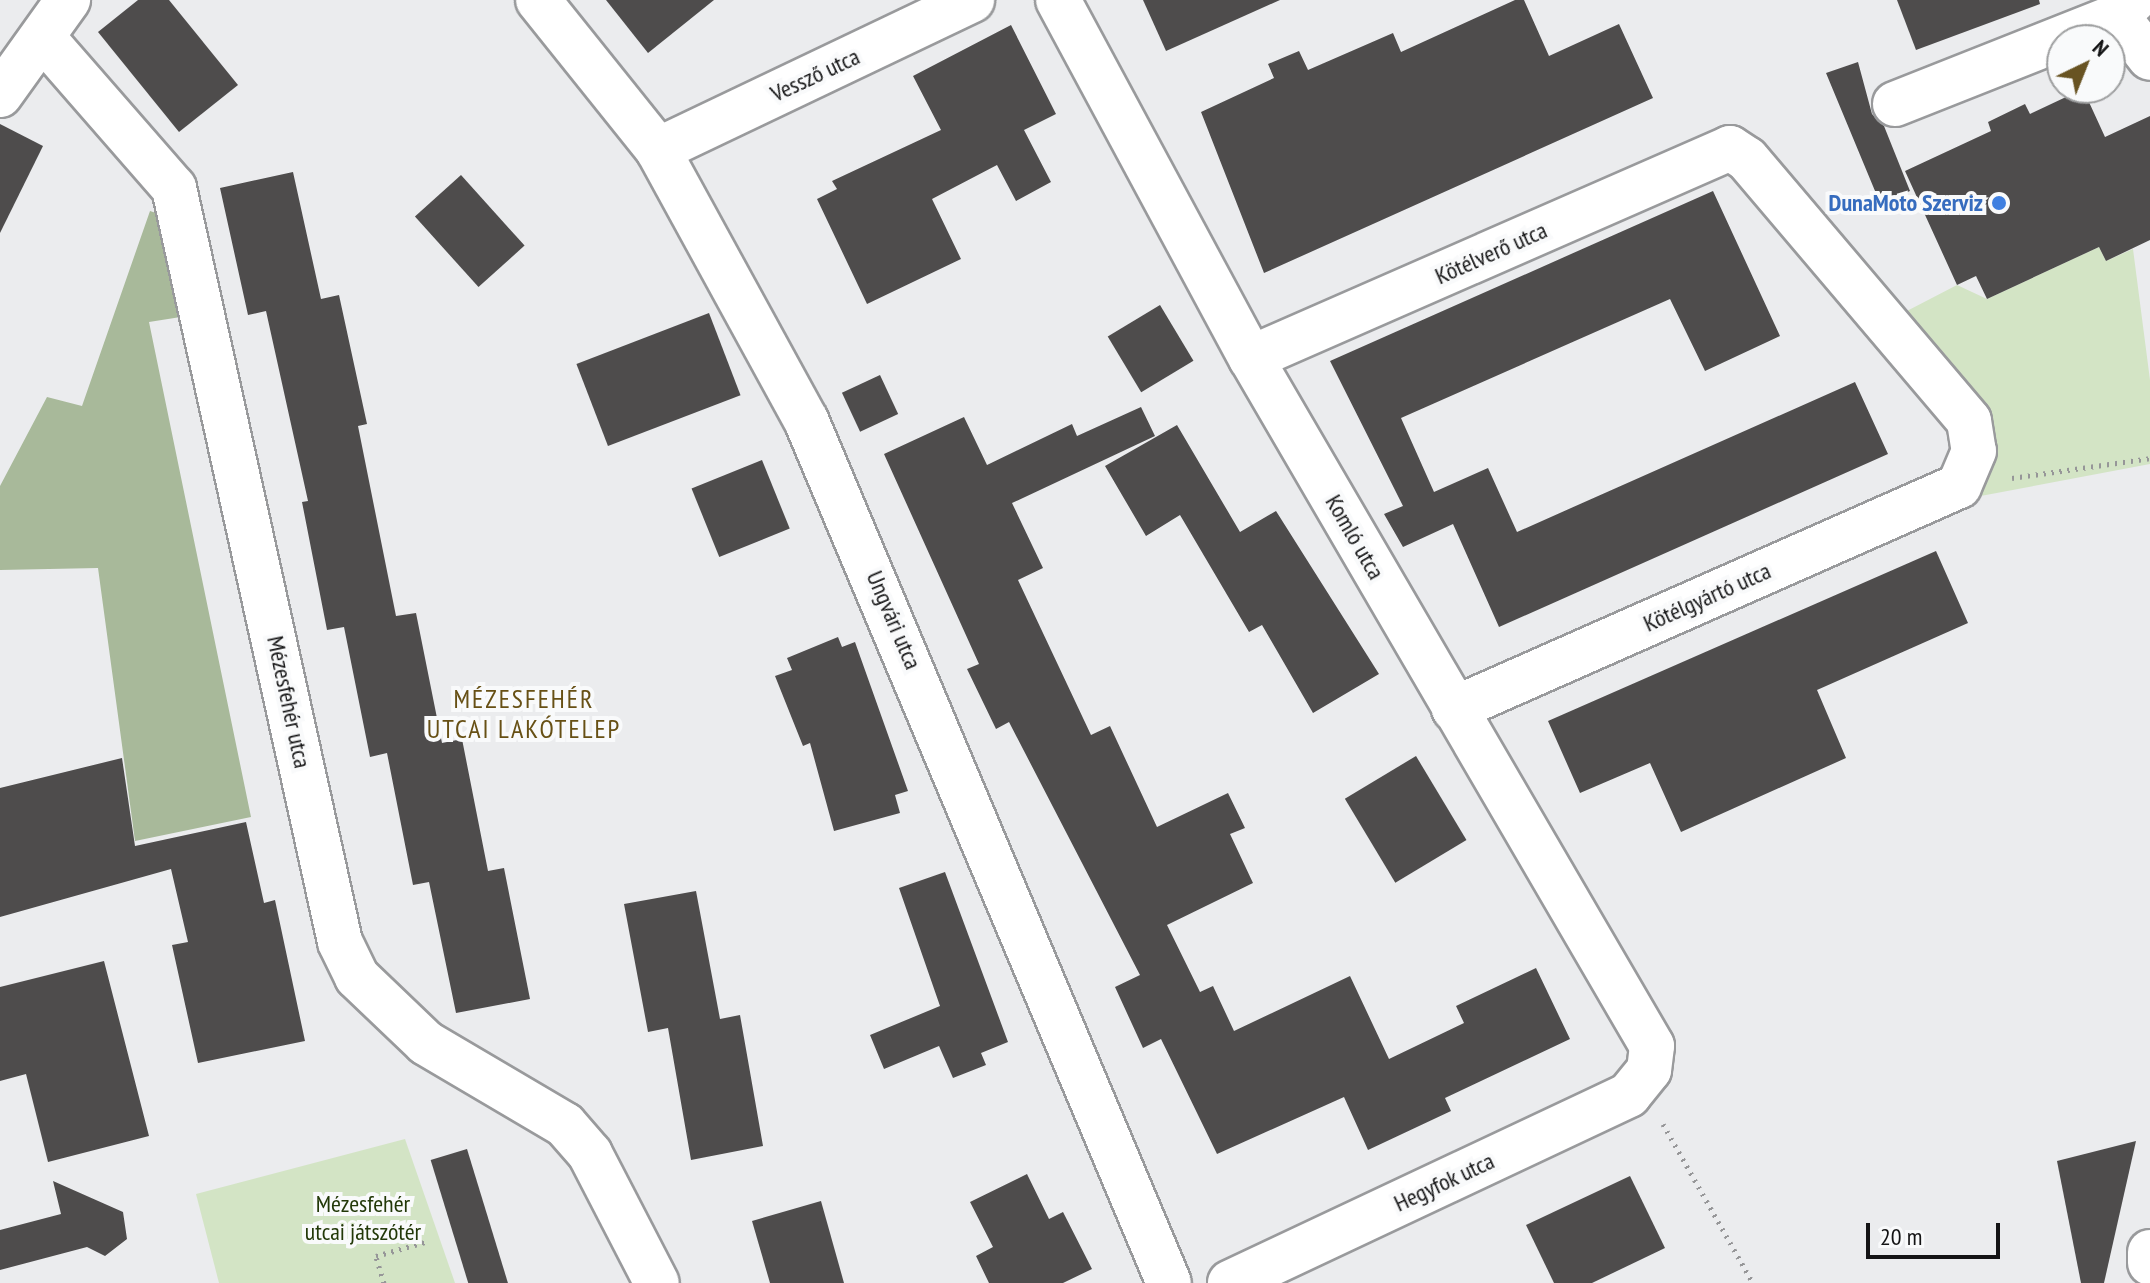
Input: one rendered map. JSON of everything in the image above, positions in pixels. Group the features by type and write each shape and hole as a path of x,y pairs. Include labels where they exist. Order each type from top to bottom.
{"street":[{"path":"0,95 44,39 68,0"},
{"name":"Ungvári utca","path":"538,0 658,150 806,420 855,525 1169,1283"},
{"name":"Vessző utca","path":"658,150 972,0"},
{"name":"Komló utca","path":"1058,0 1251,358 1652,1046 1649,1070"},
{"path":"1895,104 2126,8 2150,58"},
{"name":"Mézesfehér utca","path":"44,39 174,188 340,942 351,965 389,1014 426,1043 565,1125 590,1154 657,1283"},
{"name":"Kötélverő utca","path":"1251,358 1730,148 1747,159 1969,421 1974,451 1959,486"},
{"name":"Kötélgyártó utca","path":"1454,709 1959,486"},
{"name":"Hegyfok utca","path":"1230,1283 1629,1095 1649,1070"},
{"path":"2150,1252 2150,1263"}],"path":[{"path":"1959,486 2150,458"},
{"path":"1649,1070 1651,1104 1753,1283"},
{"path":"384,1283 376,1256 425,1242"}],"green space":[{"path":"150,211 165,216 187,316 149,322 251,817 135,841 98,568 0,570 0,486 47,397 82,406"},
{"path":"2099,247 2106,261 2133,249 2150,380 2150,464 1954,501 1993,467 1991,436 1903,313 1957,285 1987,299"},
{"name":"Mézesfehér utcai játszótér","path":"405,1139 455,1283 219,1283 196,1194"}],"building":[{"path":"138,0 169,0 238,85 179,132 98,32"},
{"path":"606,0 714,0 648,53"},
{"path":"1143,0 1280,0 1166,51"},
{"path":"1515,0 1524,0 1549,56 1619,24 1653,98 1264,273 1201,112 1274,78 1268,64 1299,51 1308,70 1393,33 1401,52"},
{"path":"1897,0 2039,0 2040,4 1916,50"},
{"path":"1011,25 1056,114 1024,130 1051,182 1016,201 997,165 932,199 961,259 867,304 817,199 837,189 832,181 941,130 913,76"},
{"path":"1858,62 1872,114 1884,126 1910,191 1880,203 1826,73"},
{"name":"DunaMoto Szerviz","path":"2025,104 2030,114 2051,104 2090,104 2105,137 2150,116 2150,240 2106,261 2099,247 1987,299 1976,276 1957,285 1905,171 1991,131 1988,122"},
{"path":"0,124 43,146 0,233"},
{"path":"293,172 321,299 339,295 367,424 358,426 396,616 416,613 442,743 462,739 488,871 504,868 530,999 456,1013 429,882 413,885 387,753 370,757 344,627 327,630 302,502 308,501 266,311 248,315 220,188"},
{"path":"461,175 525,246 478,287 415,216"},
{"path":"1713,191 1780,336 1705,371 1670,299 1401,418 1434,492 1488,468 1517,532 1855,382 1888,454 1499,627 1453,524 1403,547 1384,514 1403,506 1330,361"},
{"path":"1160,305 1193,361 1141,392 1108,336"},
{"path":"709,313 741,395 608,446 576,364"},
{"path":"880,375 898,414 860,432 842,393"},
{"path":"1141,407 1155,436 1012,503 1043,568 1018,580 1091,735 1110,726 1157,827 1228,793 1245,828 1230,834 1253,883 1167,925 1200,992 1213,986 1234,1031 1350,976 1389,1059 1464,1023 1456,1006 1536,968 1570,1039 1445,1098 1451,1111 1368,1150 1344,1097 1217,1154 1161,1039 1143,1048 1115,987 1140,975 1009,722 996,729 967,669 979,664 884,454 964,417 987,465 1072,424 1077,436"},
{"path":"1177,425 1240,532 1276,511 1379,674 1313,713 1262,625 1249,632 1180,515 1146,536 1105,466"},
{"path":"762,460 790,529 719,557 692,488"},
{"path":"1936,551 1968,623 1817,690 1846,758 1681,832 1650,763 1580,793 1548,721"},
{"path":"838,637 842,647 855,642 908,791 895,795 900,813 834,831 810,743 803,746 775,676 792,670 787,658"},
{"path":"1416,756 1466,840 1395,883 1345,799"},
{"path":"122,758 135,846 246,822 264,903 275,900 305,1041 198,1063 172,945 188,942 171,869 0,917 0,788"},
{"path":"945,872 1008,1042 981,1053 986,1065 953,1078 939,1046 884,1069 870,1035 940,1006 899,888"},
{"path":"696,891 720,1019 740,1015 763,1146 691,1160 668,1028 648,1032 624,904"},
{"path":"104,961 149,1136 48,1162 26,1074 0,1081 0,987"},
{"path":"2136,1141 2104,1283 2081,1283 2057,1161"},
{"path":"467,1149 508,1283 468,1283 431,1160"},
{"path":"1027,1174 1049,1219 1063,1212 1092,1269 1063,1283 989,1283 976,1256 993,1247 970,1202"},
{"path":"1630,1176 1665,1248 1592,1283 1554,1283 1526,1225"},
{"path":"53,1181 123,1212 127,1239 105,1256 87,1247 0,1270 0,1230 61,1214"},
{"path":"821,1201 844,1283 770,1283 752,1221"}],"place":[{"name":"DunaMoto Szerviz","path":"1999,203"}],"district":[{"name":"MÉZESFEHÉR UTCAI LAKÓTELEP","path":"524,714"}]}
